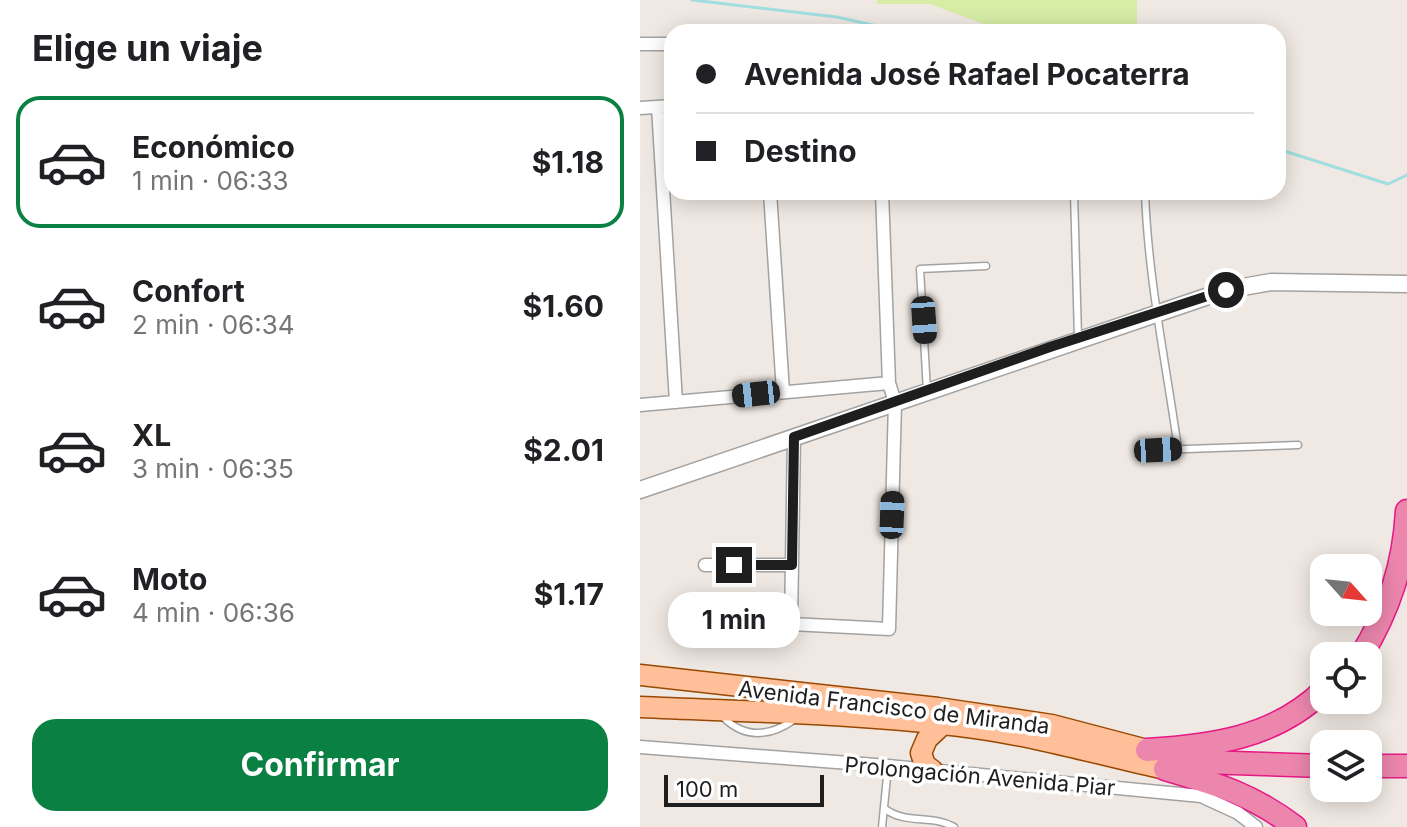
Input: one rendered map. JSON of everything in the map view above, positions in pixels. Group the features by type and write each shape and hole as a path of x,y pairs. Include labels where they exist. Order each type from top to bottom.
{"highway":[{"path":"1370,642 1380,625 1397,579 1407,511"},
{"path":"1147,750 1201,746 1245,737 1281,721 1310,700"},
{"path":"1147,750 1202,762 1310,766"},
{"path":"1382,766 1407,766"},
{"path":"1165,769 1246,775 1310,775"},
{"path":"1165,769 1238,790 1295,827"},
{"path":"1382,775 1407,776"}],"main road":[{"name":"Avenida Francisco de Miranda","path":"640,675 938,708 1052,725 1147,750"},
{"name":"Avenida Francisco de Miranda","path":"640,707 803,713 942,725 1165,769"},
{"path":"932,770 925,765 921,753 927,739 942,725"}],"street":[{"path":"640,44 664,44"},
{"path":"658,107 676,402"},
{"path":"640,108 664,107"},
{"path":"771,200 783,392"},
{"path":"794,437 791,624 889,629 895,402 889,383 882,200"},
{"path":"640,490 1226,290 1271,282 1407,284"},
{"path":"640,405 889,383"},
{"path":"705,565 792,565"},
{"path":"640,717 690,709"},
{"name":"Prolongación Avenida Piar","path":"643,749 888,766 1201,796 1238,813 1256,827"}],"lane":[{"path":"1074,200 1075,324 1078,338"},
{"path":"1146,200 1156,313 1166,356 1178,449"},
{"path":"927,391 920,269 986,266"},
{"path":"1158,450 1298,445"},
{"path":"882,827 888,766"},
{"path":"885,809 906,820 924,818 954,827"}],"green space":[{"path":"877,0 1137,0 1137,24 984,24 930,4 877,4"}],"waterway":[{"path":"692,0 837,17 868,24"},
{"path":"1286,152 1388,184 1407,175"}],"route":[{"path":"734,565 792,565 794,437 1050,347 1226,290"}]}
